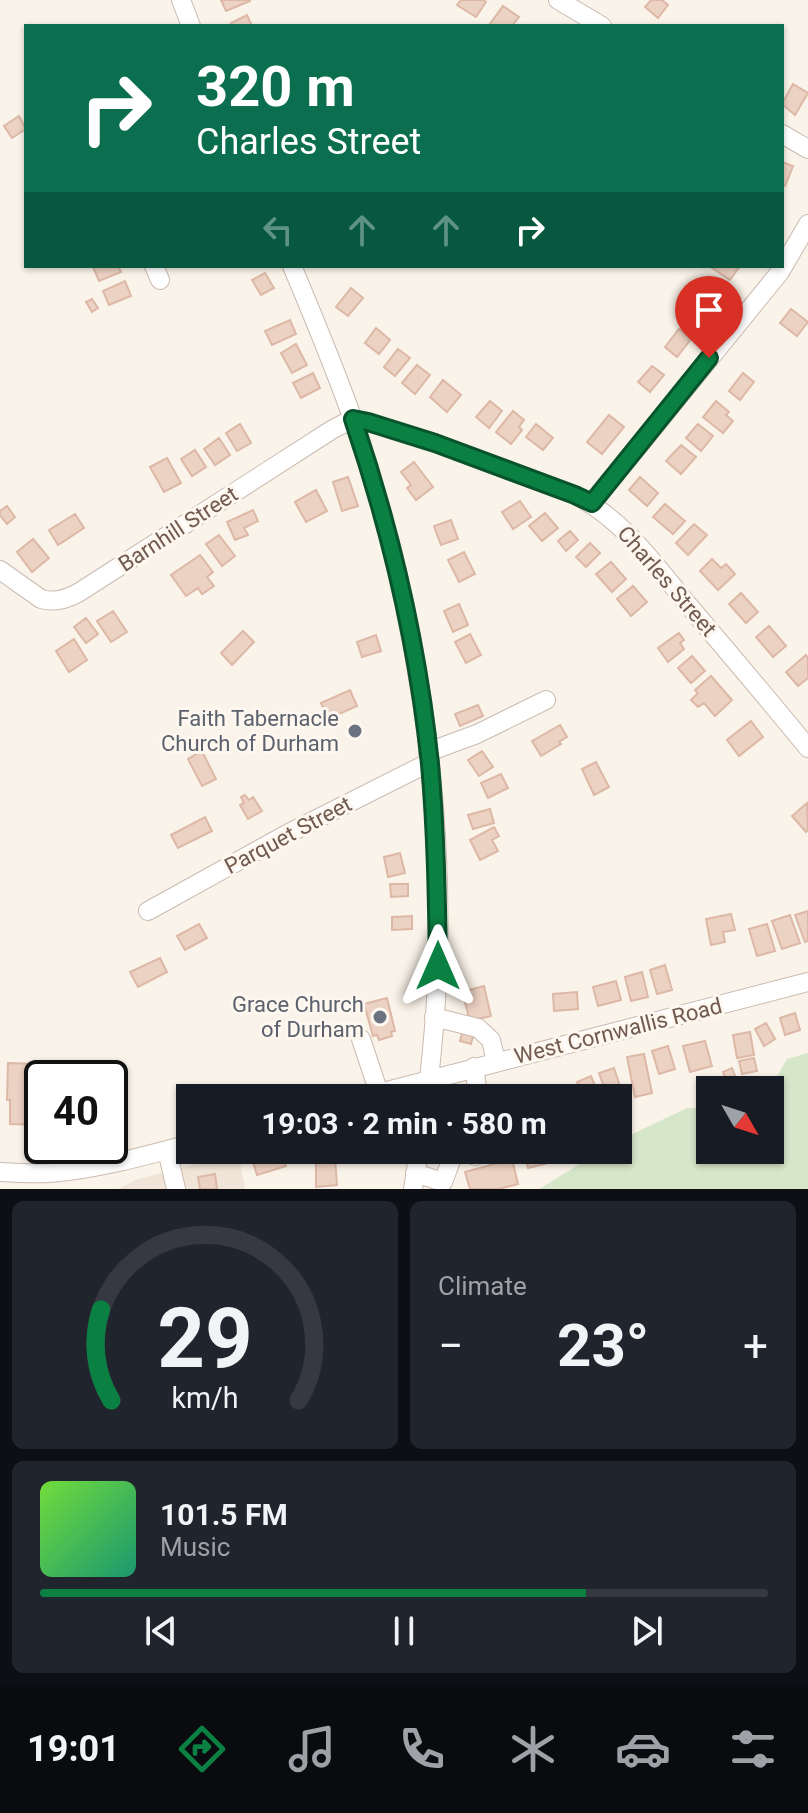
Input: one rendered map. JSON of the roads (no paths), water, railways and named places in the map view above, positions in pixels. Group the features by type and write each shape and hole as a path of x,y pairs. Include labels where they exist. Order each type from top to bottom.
{"street":[{"path":"181,0 190,24"},
{"path":"558,0 599,24"},
{"path":"784,135 808,149"},
{"path":"784,265 808,224"},
{"path":"293,268 353,419 383,515 408,618 429,757 438,888 438,966 428,1084"},
{"path":"592,503 782,268"},
{"name":"Charles Street","path":"353,419 449,448 592,503 627,533 808,748"},
{"name":"Barnhill Street","path":"0,570 41,599 67,598 353,419"},
{"name":"Parquet Street","path":"148,911 429,757 546,700"},
{"name":"West Cornwallis Road","path":"438,1084 474,1067 808,982"},
{"path":"434,1017 478,1028 491,1040 496,1062"},
{"path":"361,1039 367,1084"},
{"path":"474,1067 477,1084"},
{"path":"0,1172 48,1173 91,1168 176,1148"},
{"path":"167,1150 176,1189"},
{"path":"414,1181 443,1182 450,1164"}],"place":[{"name":"Faith Tabernacle Church of Durham","path":"355,731"},
{"name":"Grace Church of Durham","path":"380,1017"}]}
